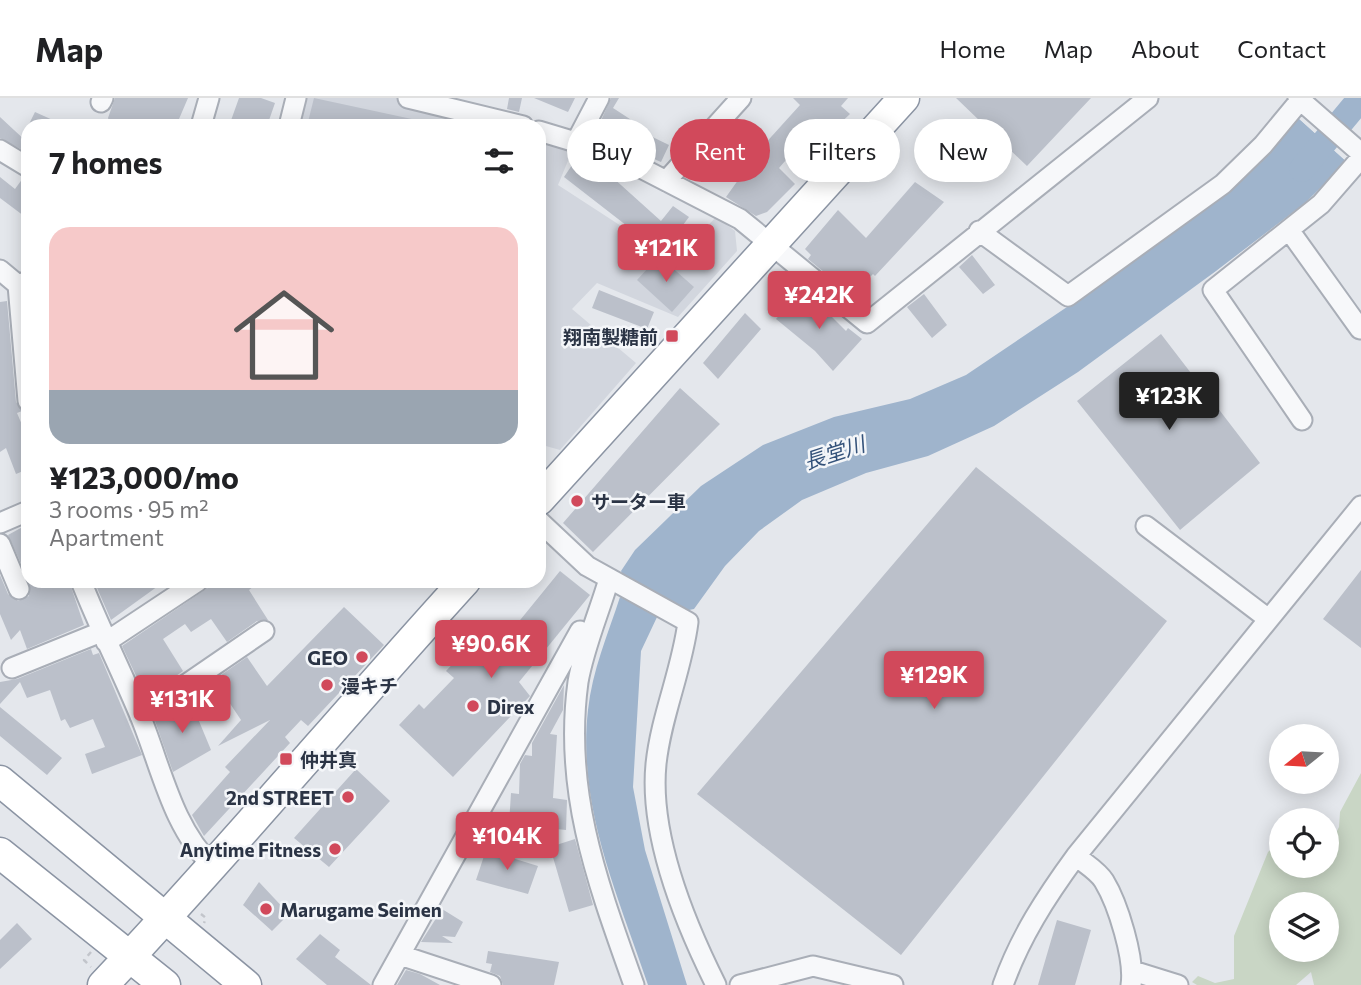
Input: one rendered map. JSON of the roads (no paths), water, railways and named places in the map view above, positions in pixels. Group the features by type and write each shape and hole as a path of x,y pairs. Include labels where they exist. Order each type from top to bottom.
{"highway":[{"path":"546,492 904,98"},
{"path":"98,977 130,956 459,588"},
{"path":"0,781 246,985"},
{"path":"0,853 164,985"}],"street":[{"path":"203,119 209,98"},
{"path":"291,119 296,98"},
{"path":"408,98 494,119"},
{"path":"588,119 599,98"},
{"path":"666,181 741,98"},
{"path":"656,176 740,219 867,323 979,230 1148,98"},
{"path":"979,230 1068,296 1223,184 1263,145 1301,100 1359,154 1321,204 1213,289 1302,421"},
{"path":"546,133 567,139"},
{"path":"0,150 21,163"},
{"path":"1289,230 1360,329"},
{"path":"0,270 21,282"},
{"path":"1003,985 1021,941 1043,901 1076,856 1267,618 1361,506"},
{"path":"0,523 21,514"},
{"path":"1146,526 1267,618"},
{"path":"546,528 587,566 688,622 685,649 656,765 660,835 695,942 716,985"},
{"path":"0,544 19,589"},
{"path":"613,582 579,681 573,751 581,823 634,985"},
{"path":"83,588 140,716 181,822 199,854 212,866"},
{"path":"12,667 104,637 186,588"},
{"path":"140,716 264,631"},
{"path":"383,985 580,631"},
{"path":"1076,856 1103,879 1117,912 1132,978 1178,985"},
{"path":"400,955 491,985"},
{"path":"740,985 784,979 813,966 893,985"}],"water":[{"path":"1296,116 1347,162 1305,203 1078,372 994,426 928,456 866,473 802,500 759,531 725,566 694,609 684,611 625,580 621,571 635,550 701,486 763,445 834,417 910,399 966,375 1219,200"},
{"path":"620,597 658,615 641,651 633,787 645,850 687,985 648,985 613,884 594,816 586,746 588,710 597,667"}],"waterway":[{"name":"長堂川","path":"1302,169 1361,98"}],"place":[{"name":"翔南製糖前","path":"672,336"},
{"name":"サーター車","path":"577,501"},
{"name":"GEO","path":"362,657"},
{"name":"漫キチ","path":"327,685"},
{"name":"Direx","path":"473,706"},
{"name":"仲井真","path":"286,759"},
{"name":"2nd STREET","path":"348,797"},
{"name":"Anytime Fitness","path":"335,849"},
{"name":"Marugame Seimen","path":"266,909"}]}
